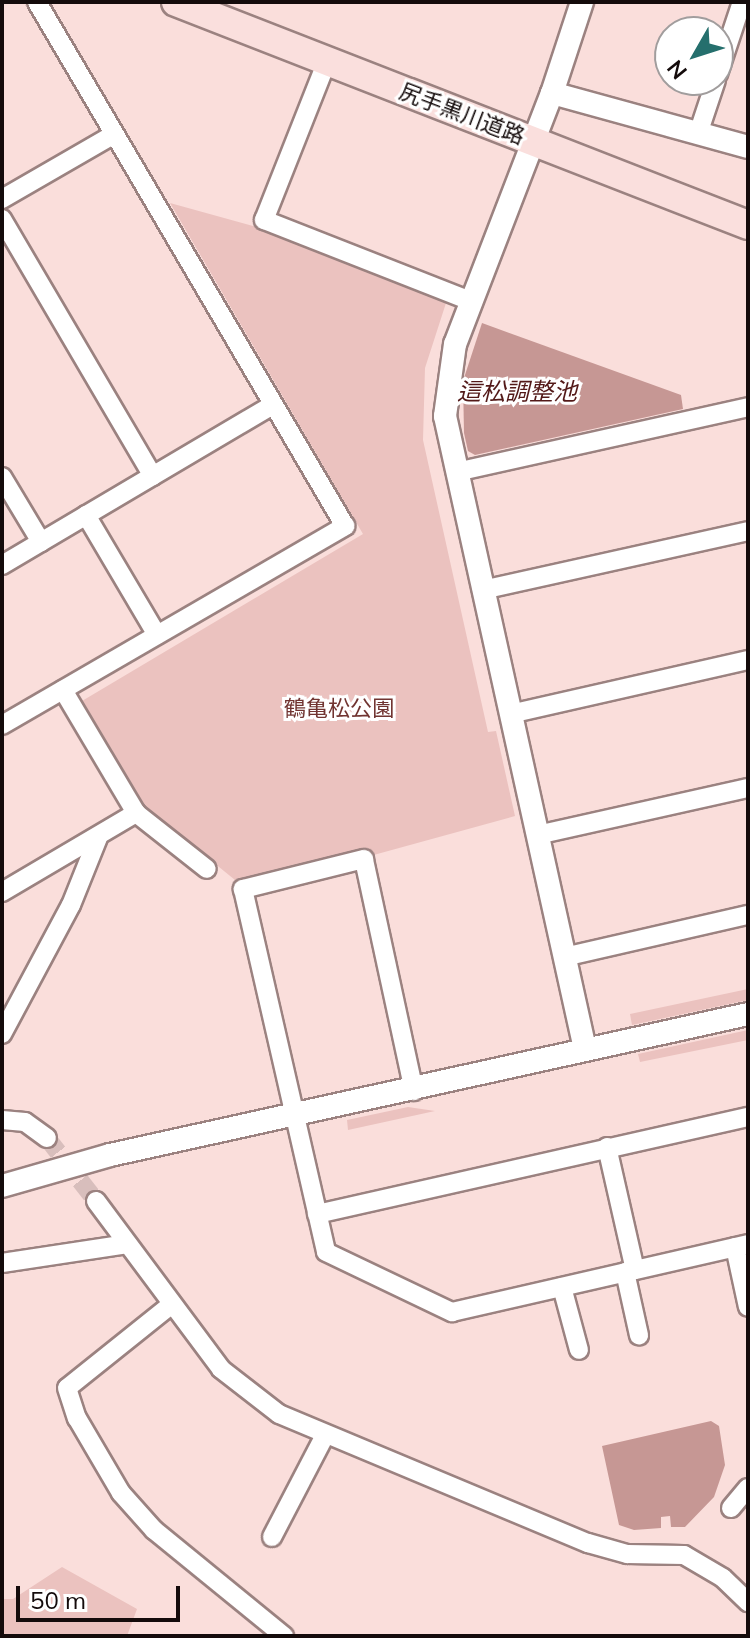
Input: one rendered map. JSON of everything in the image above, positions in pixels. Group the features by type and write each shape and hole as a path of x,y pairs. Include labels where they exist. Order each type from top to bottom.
{"main road":[{"name":"尻手黒川道路","path":"176,2 748,225"}],"street":[{"path":"2,725 345,526 37,2"},
{"path":"582,2 552,93 471,301 446,379 445,416 585,1049"},
{"path":"734,26 742,2"},
{"path":"327,61 264,220 471,301"},
{"path":"552,93 748,147"},
{"path":"698,134 711,96"},
{"path":"2,199 113,135"},
{"path":"2,219 153,476"},
{"path":"2,565 273,405"},
{"path":"456,472 748,407"},
{"path":"2,477 41,542"},
{"path":"86,515 157,635"},
{"path":"482,590 748,531"},
{"path":"510,714 748,660"},
{"path":"63,690 136,813 207,869"},
{"path":"537,835 748,788"},
{"path":"2,892 136,813"},
{"path":"2,1034 71,905 98,838"},
{"path":"414,1091 364,859 243,889 326,1252 452,1312 742,1246 748,1307"},
{"path":"564,957 748,915"},
{"path":"2,1186 110,1155 414,1091 585,1049 748,1014"},
{"path":"317,1214 748,1117"},
{"path":"2,1120 25,1122 47,1138"},
{"path":"607,1147 639,1335"},
{"path":"96,1201 172,1304 242,1388 325,1435 588,1543 627,1554 684,1555 723,1578 748,1602"},
{"path":"2,1263 128,1244"},
{"path":"562,1287 579,1350"},
{"path":"172,1304 67,1388 77,1418 121,1493 154,1530 284,1636"},
{"path":"272,1537 325,1435"},
{"path":"731,1508 748,1488"}],"green space":[{"name":"鶴亀松公園","path":"170,203 253,226 446,303 425,368 423,440 488,732 496,731 515,816 370,856 368,848 235,880 143,805 82,701 363,534"},
{"path":"748,989 748,1000 632,1025 630,1014"},
{"path":"748,1030 748,1040 640,1062 638,1054"},
{"path":"408,1107 435,1111 348,1130 347,1120"},
{"path":"62,1567 137,1609 127,1636 2,1636 2,1599 13,1599"}],"water":[{"name":"這松調整池","path":"482,323 681,395 683,409 475,455 468,451 464,433 463,381"},
{"path":"711,1421 719,1426 725,1465 714,1497 685,1527 671,1527 670,1516 661,1517 661,1528 634,1530 619,1525 602,1446"}],"tunnel":[{"path":"47,1138 96,1201"}]}
